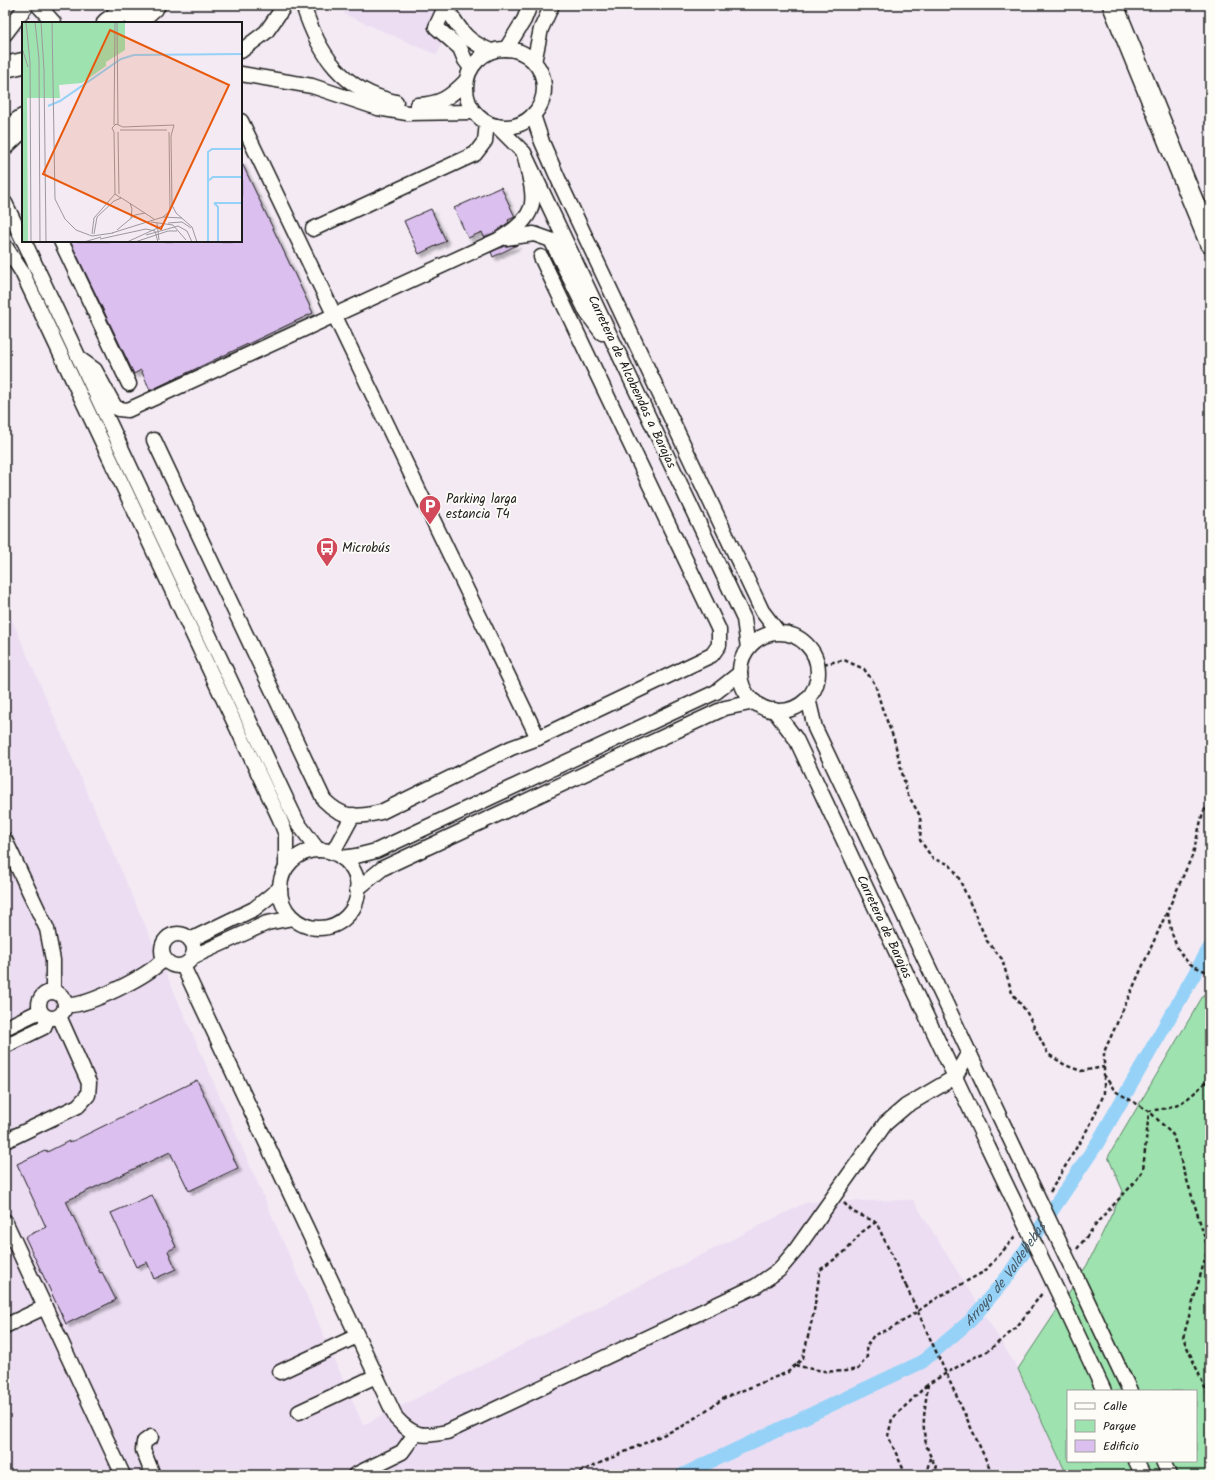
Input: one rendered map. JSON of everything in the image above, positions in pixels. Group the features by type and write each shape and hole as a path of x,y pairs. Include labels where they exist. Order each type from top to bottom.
{"highway":[{"path":"108,22 132,5"},
{"path":"136,22 155,5"},
{"path":"1113,5 1170,149 1210,243"},
{"path":"5,67 22,63"},
{"path":"5,131 22,120"}],"street":[{"path":"9,29 27,5"},
{"path":"38,5 43,13 53,22"},
{"path":"242,50 266,32 285,5"},
{"path":"303,5 312,32 325,57 346,80 379,99 410,105 434,104 453,94 469,74 480,58 490,51 506,49 521,53 534,62 544,83 544,94 540,105 523,123 510,127 492,125 474,112 468,102 466,92 469,74 460,48 436,27 446,6"},
{"path":"506,49 524,20 530,5"},
{"path":"534,62 541,29 552,5"},
{"path":"446,6 464,35 474,44 490,51"},
{"path":"242,74 312,86 378,108 407,113 474,112"},
{"name":"Carretera de Alcobendas a Barajas","path":"533,114 542,142 567,197 762,611 778,632"},
{"path":"242,123 333,315 538,738"},
{"path":"313,229 475,154 485,141 492,125"},
{"name":"Carretera de Alcobendas a Barajas","path":"492,125 524,153 744,619 748,648"},
{"path":"5,148 22,132"},
{"path":"79,358 95,370 115,407 128,410 498,240 520,226 531,211 533,194 524,153"},
{"path":"5,204 22,238"},
{"path":"498,240 527,234 539,235 551,240 588,313 622,361"},
{"path":"24,242 297,822 318,850"},
{"path":"61,242 128,384"},
{"path":"5,246 22,272 279,817 287,841 286,867 280,888 281,900 286,910 293,918 304,925 316,928 329,926 340,921 350,913 355,902 358,889 354,872 337,855"},
{"path":"154,440 324,800 336,811 353,815 362,816 381,812 511,748 538,738 712,655 719,645 719,630 541,258"},
{"path":"778,632 790,634 802,639 811,649 818,665 818,674 815,687 808,698 798,706 787,710 764,708 755,702 747,694 742,684 740,673 741,664 748,648 756,640 766,635 778,632"},
{"path":"286,867 297,857 306,852 318,850 337,855 356,856 376,851 716,692 740,673"},
{"name":"Carretera de Barajas","path":"808,698 815,728 1130,1390"},
{"path":"358,889 383,868 725,708 755,702"},
{"name":"Carretera de Barajas","path":"774,710 796,739 1104,1390"},
{"path":"337,855 353,815"},
{"path":"5,840 47,929 53,960 53,992"},
{"path":"190,940 254,909 280,888"},
{"path":"187,961 194,948 190,940 181,935 175,934 166,939 162,949 164,960 172,966 187,961 267,923 293,918"},
{"path":"5,1028 93,1000 153,970 164,960"},
{"path":"187,961 357,1336 396,1418 404,1427 415,1434 430,1436 447,1432 756,1286 779,1270 795,1251 885,1124 906,1106 955,1077 969,1052"},
{"path":"5,1046 44,1027 53,1013 60,994 53,992 45,994 40,1000 53,1013 89,1083 88,1095 78,1106 5,1141"},
{"path":"5,1221 123,1475"},
{"path":"5,1326 45,1307"},
{"path":"280,1372 357,1336"},
{"path":"298,1412 376,1376"},
{"path":"355,1475 402,1452 415,1434"},
{"path":"151,1437 144,1442 143,1450 153,1475"},
{"path":"1136,1462 1143,1475"},
{"path":"1163,1462 1169,1475"}],"path":[{"path":"818,665 844,660 864,669 875,684 882,708 894,739 907,793 919,814 921,823 920,840 933,859 949,864 957,874 987,941 1002,959 1012,993 1026,1011 1048,1054 1065,1065 1081,1070 1104,1067"},
{"path":"1047,1196 1057,1183 1091,1123 1104,1094 1104,1052 1193,854 1203,812 1210,803"},
{"path":"1168,912 1174,939 1188,962 1210,973"},
{"path":"1104,1075 1115,1091 1149,1111 1173,1135 1208,1248 1183,1338 1210,1399"},
{"path":"1149,1111 1170,1108 1185,1102 1210,1078"},
{"path":"1072,1255 1101,1218 1136,1182 1143,1170 1149,1111"},
{"path":"835,1195 853,1212 876,1222 993,1475"},
{"path":"573,1475 683,1426 724,1398 788,1372 803,1358 814,1311 820,1270 847,1250 862,1232 876,1222"},
{"path":"795,1365 821,1372 840,1373 858,1369 867,1357 866,1346 874,1335 894,1327 937,1298 985,1272 1004,1252 1018,1233"},
{"path":"906,1475 888,1436 892,1419 928,1384 989,1350 1016,1328 1045,1290"},
{"path":"928,1384 923,1434 930,1457 941,1475"},
{"path":"926,1475 930,1457"}],"shaded area":[{"path":"348,5 459,5 437,55 344,14"},
{"path":"5,604 363,1425 807,1202 913,1200 1018,1369 1067,1475 5,1475"}],"green space":[{"path":"1210,984 1210,1475 1067,1475 1018,1369 1087,1265 1123,1191 1108,1157"}],"building":[{"path":"242,163 313,313 149,391 150,390 141,370 134,374 70,242 242,242"},
{"path":"501,187 515,217 508,220 509,222 494,233 484,237 482,232 468,238 454,208"},
{"path":"431,209 446,241 419,254 404,221"},
{"path":"517,245 493,257 491,252 504,246"},
{"path":"197,1080 238,1168 189,1191 170,1152 66,1201 100,1273 102,1272 116,1300 66,1324 25,1237 46,1227 17,1164 69,1141 69,1143"},
{"path":"152,1195 176,1247 168,1251 176,1269 154,1279 147,1262 136,1267 111,1213"}],"waterway":[{"name":"Arroyo de Valdebebas","path":"682,1475 922,1362 970,1321 1008,1276 1098,1142 1210,947"}],"place":[{"name":"Parking larga estancia T4","path":"430,526"},
{"name":"Microbús","path":"327,568"}]}
